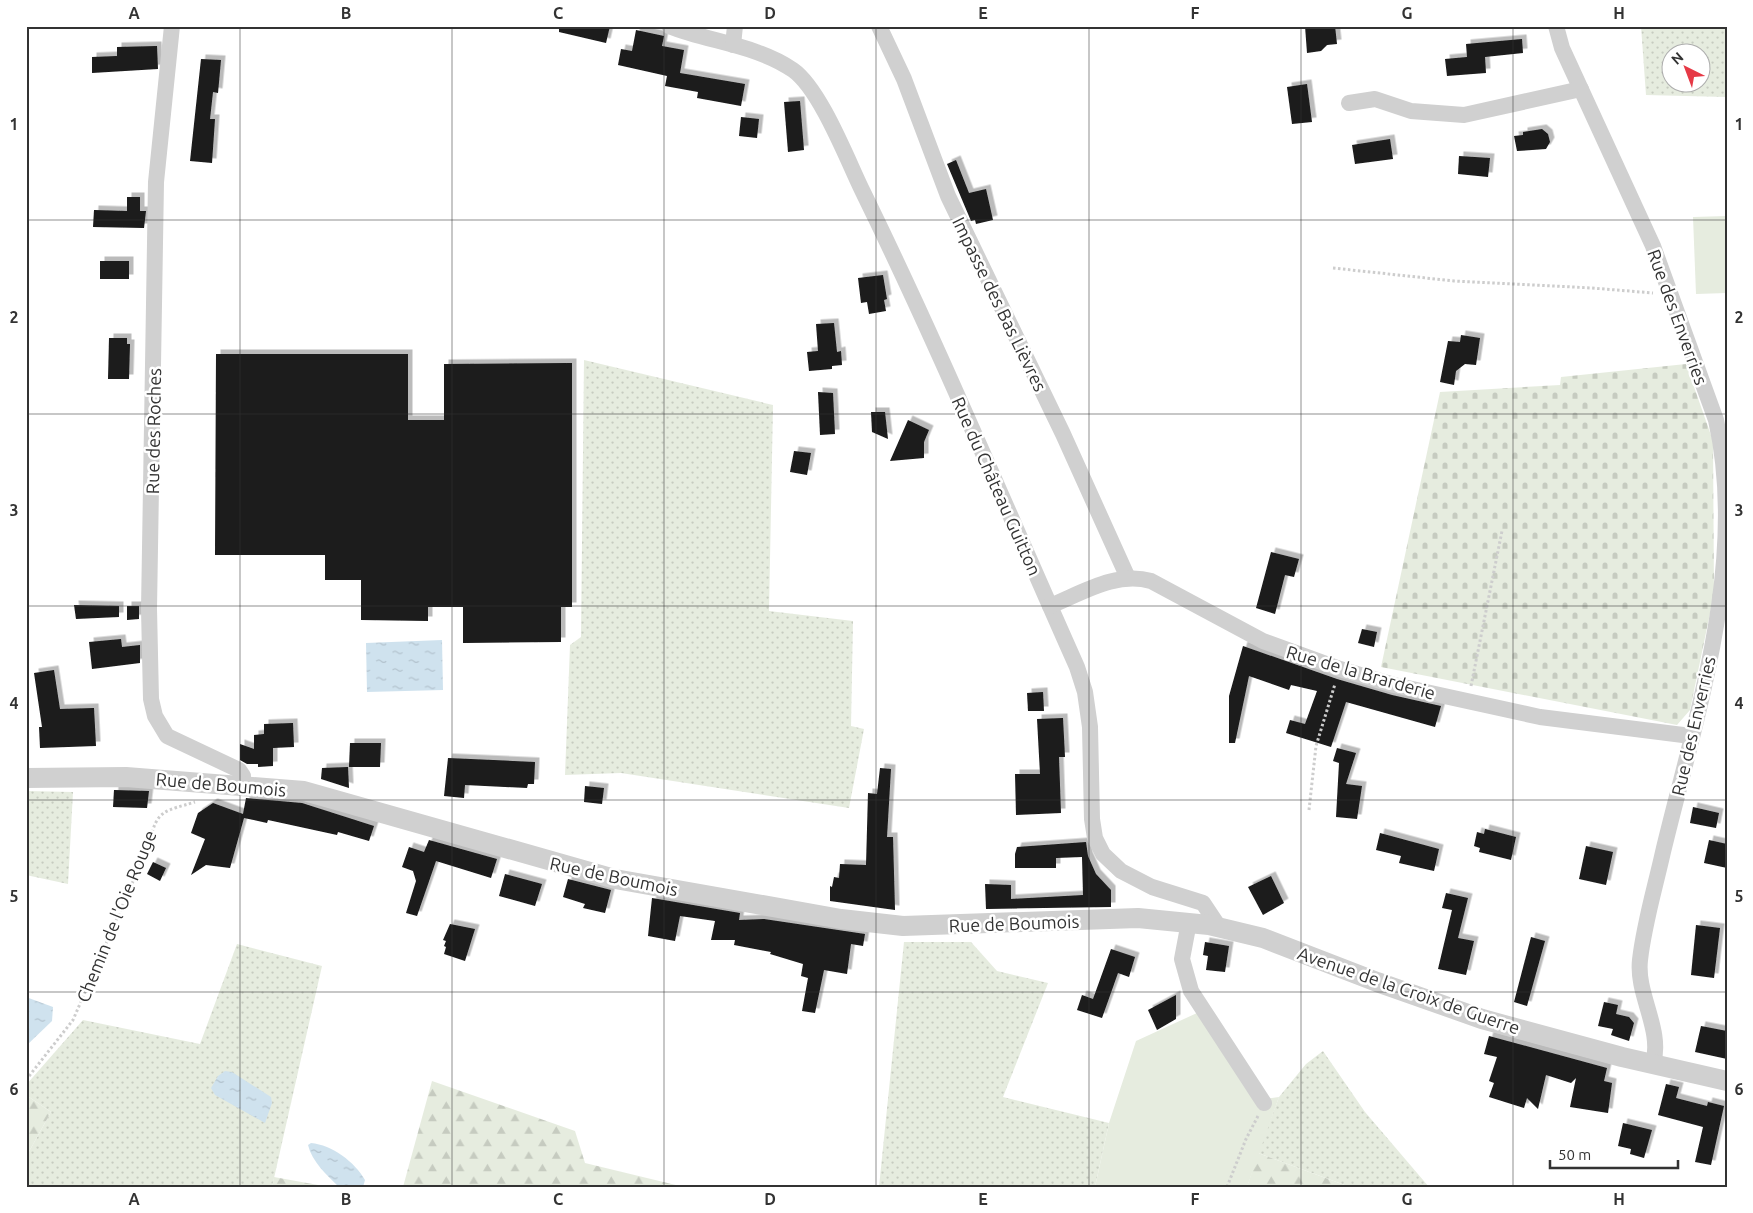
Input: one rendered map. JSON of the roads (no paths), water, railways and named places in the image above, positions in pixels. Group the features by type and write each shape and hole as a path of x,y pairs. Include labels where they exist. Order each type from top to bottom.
{"street":[{"name":"Rue des Roches","path":"172,26 156,182 149,609 150,699 155,716 167,736 239,770 243,776 242,785"},
{"name":"Rue du Château Guitton","path":"669,26 768,57 794,70 810,87 908,285 1050,606 1085,692 1090,727 1092,819 1095,838 1103,854 1121,871 1152,887 1202,903 1214,916 1206,925"},
{"path":"733,45 735,26"},
{"name":"Impasse des Bas Lièvres","path":"880,26 904,79 948,196 1063,434 1128,578"},
{"name":"Rue des Enverries","path":"1556,26 1562,48 1632,197 1671,295 1716,420 1723,473 1725,516 1722,582 1708,665 1655,887 1640,962 1644,1001 1655,1040 1656,1052 1653,1064"},
{"path":"1349,103 1375,99 1411,111 1464,115 1581,89"},
{"name":"Rue de la Brarderie","path":"1050,606 1115,579 1128,578 1152,581 1263,641 1340,669 1394,685 1540,717 1691,736"},
{"name":"Rue de Boumois","path":"26,778 126,777 304,791 615,879 841,919 903,926 1138,918 1206,925"},
{"path":"1206,925 1182,959 1192,991 1264,1103"},
{"name":"Avenue de la Croix de Guerre","path":"1206,925 1263,938 1377,982 1482,1019 1653,1064 1727,1081"}],"water":[{"path":"442,640 443,690 367,692 366,643"},
{"path":"26,997 53,1007 52,1021 26,1046"},
{"path":"225,1071 232,1072 271,1097 272,1103 265,1123 215,1095 211,1088 218,1076"},
{"path":"311,1143 327,1147 349,1161 365,1180 363,1187 339,1187 320,1168 313,1157 308,1145"}]}
